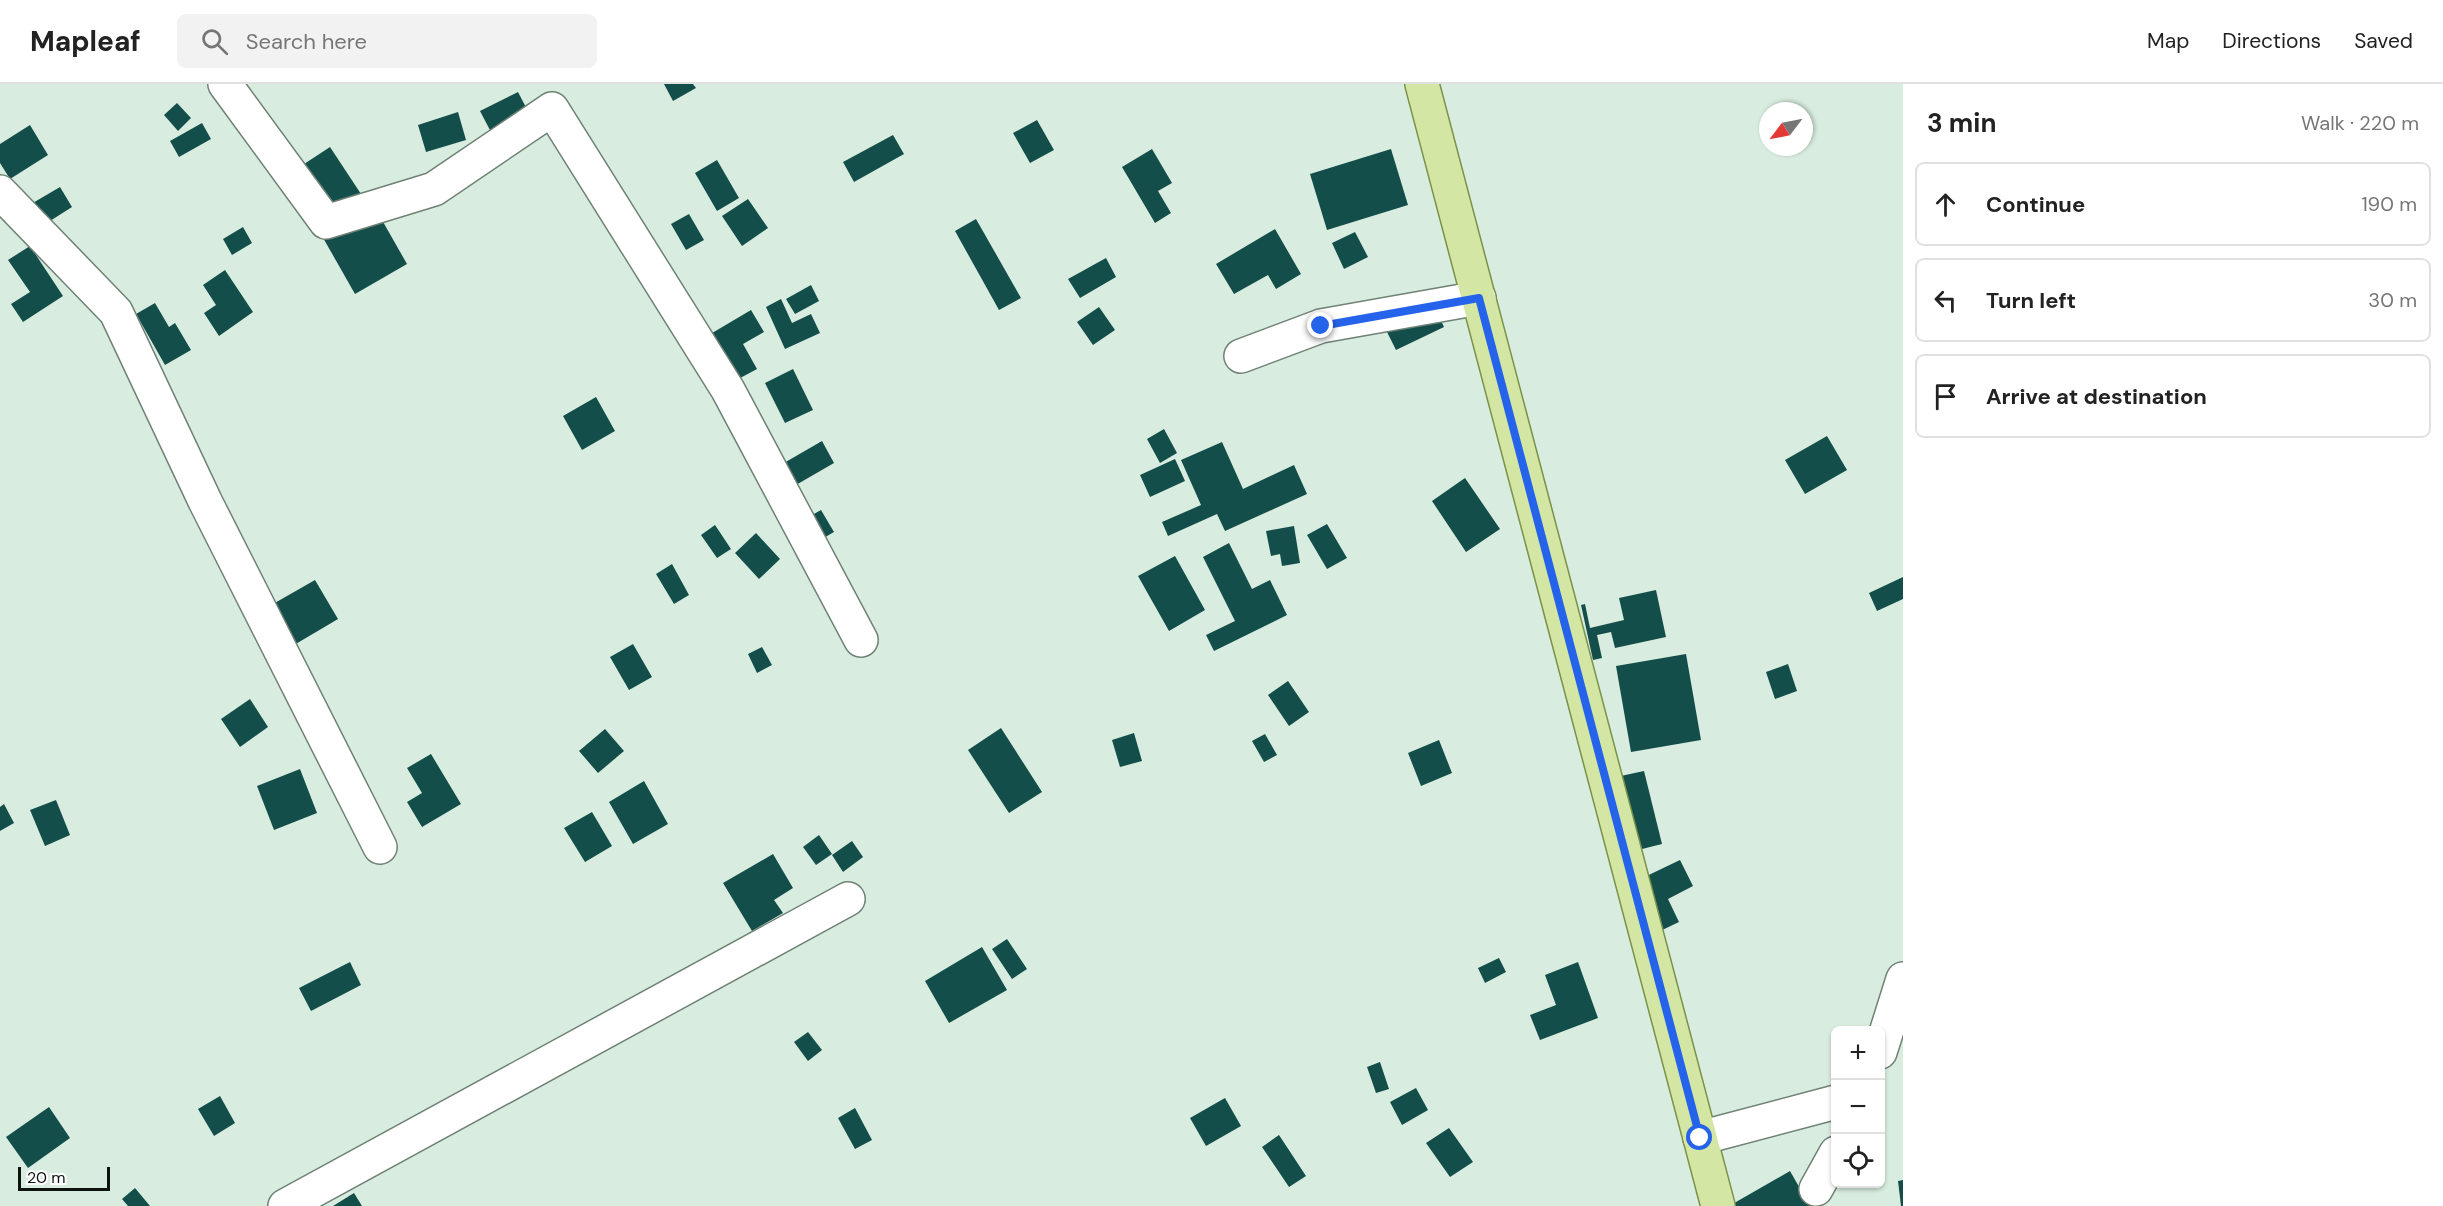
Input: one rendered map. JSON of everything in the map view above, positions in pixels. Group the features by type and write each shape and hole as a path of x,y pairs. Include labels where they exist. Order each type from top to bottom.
{"main road":[{"path":"1422,84 1718,1206"}],"street":[{"path":"225,84 326,222 434,189 552,109 728,390 861,640"},
{"path":"0,192 116,312 205,501 380,847"},
{"path":"1241,356 1321,326 1479,298"},
{"path":"285,1206 848,899"},
{"path":"1885,1039 1903,979"},
{"path":"1700,1138 1831,1103"},
{"path":"1816,1190 1831,1162"}],"building":[{"path":"664,84 693,84 696,88 673,101"},
{"path":"518,92 530,115 492,134 480,111"},
{"path":"177,103 191,118 178,131 164,115"},
{"path":"458,112 466,140 426,152 418,125"},
{"path":"1037,120 1054,150 1030,163 1013,133"},
{"path":"202,123 211,139 179,157 170,141"},
{"path":"30,125 48,155 10,179 0,163 0,144"},
{"path":"893,135 904,154 854,182 843,162"},
{"path":"330,147 361,194 329,215 298,168"},
{"path":"1152,149 1172,183 1158,191 1171,213 1155,223 1122,167"},
{"path":"1391,149 1408,205 1327,230 1310,174"},
{"path":"717,160 739,198 717,211 695,173"},
{"path":"60,187 72,207 39,228 26,207"},
{"path":"748,199 768,228 742,246 722,216"},
{"path":"374,206 407,264 355,294 322,236"},
{"path":"689,214 704,240 686,250 671,224"},
{"path":"976,219 1021,298 999,310 955,231"},
{"path":"243,227 252,243 232,255 223,239"},
{"path":"1275,229 1301,274 1276,289 1268,275 1234,294 1216,264"},
{"path":"1355,232 1368,257 1344,269 1332,243"},
{"path":"30,246 63,296 23,322 11,304 30,292 8,260"},
{"path":"1106,258 1116,277 1080,298 1068,279"},
{"path":"225,270 253,312 219,336 204,313 216,305 203,285"},
{"path":"811,285 819,301 795,314 786,299"},
{"path":"1427,291 1444,327 1396,350 1378,314"},
{"path":"781,299 792,323 811,314 820,333 785,349 766,307"},
{"path":"155,303 169,327 175,323 191,350 165,365 136,314"},
{"path":"1099,307 1115,330 1093,345 1077,322"},
{"path":"751,310 764,332 743,344 757,369 729,384 702,339"},
{"path":"793,369 813,410 785,423 765,383"},
{"path":"596,397 615,431 582,450 563,416"},
{"path":"1164,429 1177,453 1160,463 1147,439"},
{"path":"1827,436 1847,470 1805,494 1785,460"},
{"path":"822,441 834,463 789,489 777,467"},
{"path":"1222,442 1243,489 1294,465 1307,494 1225,531 1217,514 1168,536 1162,522 1201,505 1181,460"},
{"path":"1175,459 1185,481 1150,497 1140,475"},
{"path":"1465,478 1500,529 1466,552 1432,501"},
{"path":"821,510 834,532 801,551 789,528"},
{"path":"1327,524 1347,558 1327,569 1307,535"},
{"path":"715,525 731,549 717,558 701,535"},
{"path":"1294,526 1300,563 1282,566 1280,554 1271,556 1266,531"},
{"path":"756,533 780,559 759,579 735,553"},
{"path":"1229,543 1252,589 1270,580 1287,615 1214,651 1206,635 1235,621 1203,557"},
{"path":"1175,556 1205,610 1169,631 1138,576"},
{"path":"672,564 689,595 674,604 656,574"},
{"path":"1903,577 1903,599 1877,611 1869,593"},
{"path":"315,580 338,619 289,648 266,608"},
{"path":"1656,590 1666,637 1615,648 1611,632 1597,635 1602,658 1593,660 1581,605 1585,604 1590,628 1624,620 1619,598"},
{"path":"633,644 652,677 629,690 610,657"},
{"path":"762,647 772,665 757,673 748,654"},
{"path":"1686,654 1701,740 1631,752 1616,666"},
{"path":"1788,664 1797,691 1775,699 1766,672"},
{"path":"1288,681 1309,712 1289,726 1268,695"},
{"path":"250,699 268,727 240,747 221,719"},
{"path":"1001,728 1042,792 1009,813 968,750"},
{"path":"605,729 624,751 598,773 579,751"},
{"path":"1134,733 1142,761 1120,767 1112,740"},
{"path":"1265,734 1277,755 1264,762 1252,741"},
{"path":"1439,740 1452,773 1421,786 1408,753"},
{"path":"431,754 461,804 422,827 407,802 422,793 407,768"},
{"path":"300,769 317,813 274,830 257,786"},
{"path":"1644,771 1662,844 1634,851 1616,777"},
{"path":"644,781 668,824 633,844 609,802"},
{"path":"56,800 70,835 45,846 30,810"},
{"path":"4,804 14,823 0,831 0,807"},
{"path":"592,812 612,846 585,862 564,828"},
{"path":"819,835 832,854 816,865 803,847"},
{"path":"852,841 863,857 843,872 832,855"},
{"path":"773,854 793,888 774,900 783,913 752,931 723,883"},
{"path":"1680,860 1693,886 1668,899 1679,922 1656,933 1632,883"},
{"path":"1007,939 1027,969 1012,979 992,949"},
{"path":"982,947 1007,990 949,1023 925,981"},
{"path":"1499,958 1506,972 1485,983 1478,968"},
{"path":"350,962 361,985 311,1011 299,988"},
{"path":"1578,962 1598,1018 1540,1040 1530,1015 1556,1005 1545,975"},
{"path":"808,1032 822,1050 808,1061 794,1042"},
{"path":"1380,1062 1389,1089 1376,1093 1367,1067"},
{"path":"1416,1088 1428,1110 1402,1125 1390,1102"},
{"path":"220,1096 235,1123 214,1136 198,1109"},
{"path":"1225,1098 1241,1126 1206,1146 1190,1118"},
{"path":"49,1107 70,1138 28,1168 6,1137"},
{"path":"855,1108 872,1140 855,1149 838,1118"},
{"path":"1449,1128 1473,1162 1450,1177 1426,1143"},
{"path":"1279,1135 1306,1176 1289,1187 1262,1147"},
{"path":"1790,1171 1810,1206 1729,1206"},
{"path":"1903,1180 1903,1206 1901,1206 1898,1181"},
{"path":"135,1188 150,1206 128,1206 122,1199"},
{"path":"354,1193 362,1206 333,1206"}],"route":[{"path":"1321,326 1479,298 1700,1138"}]}
